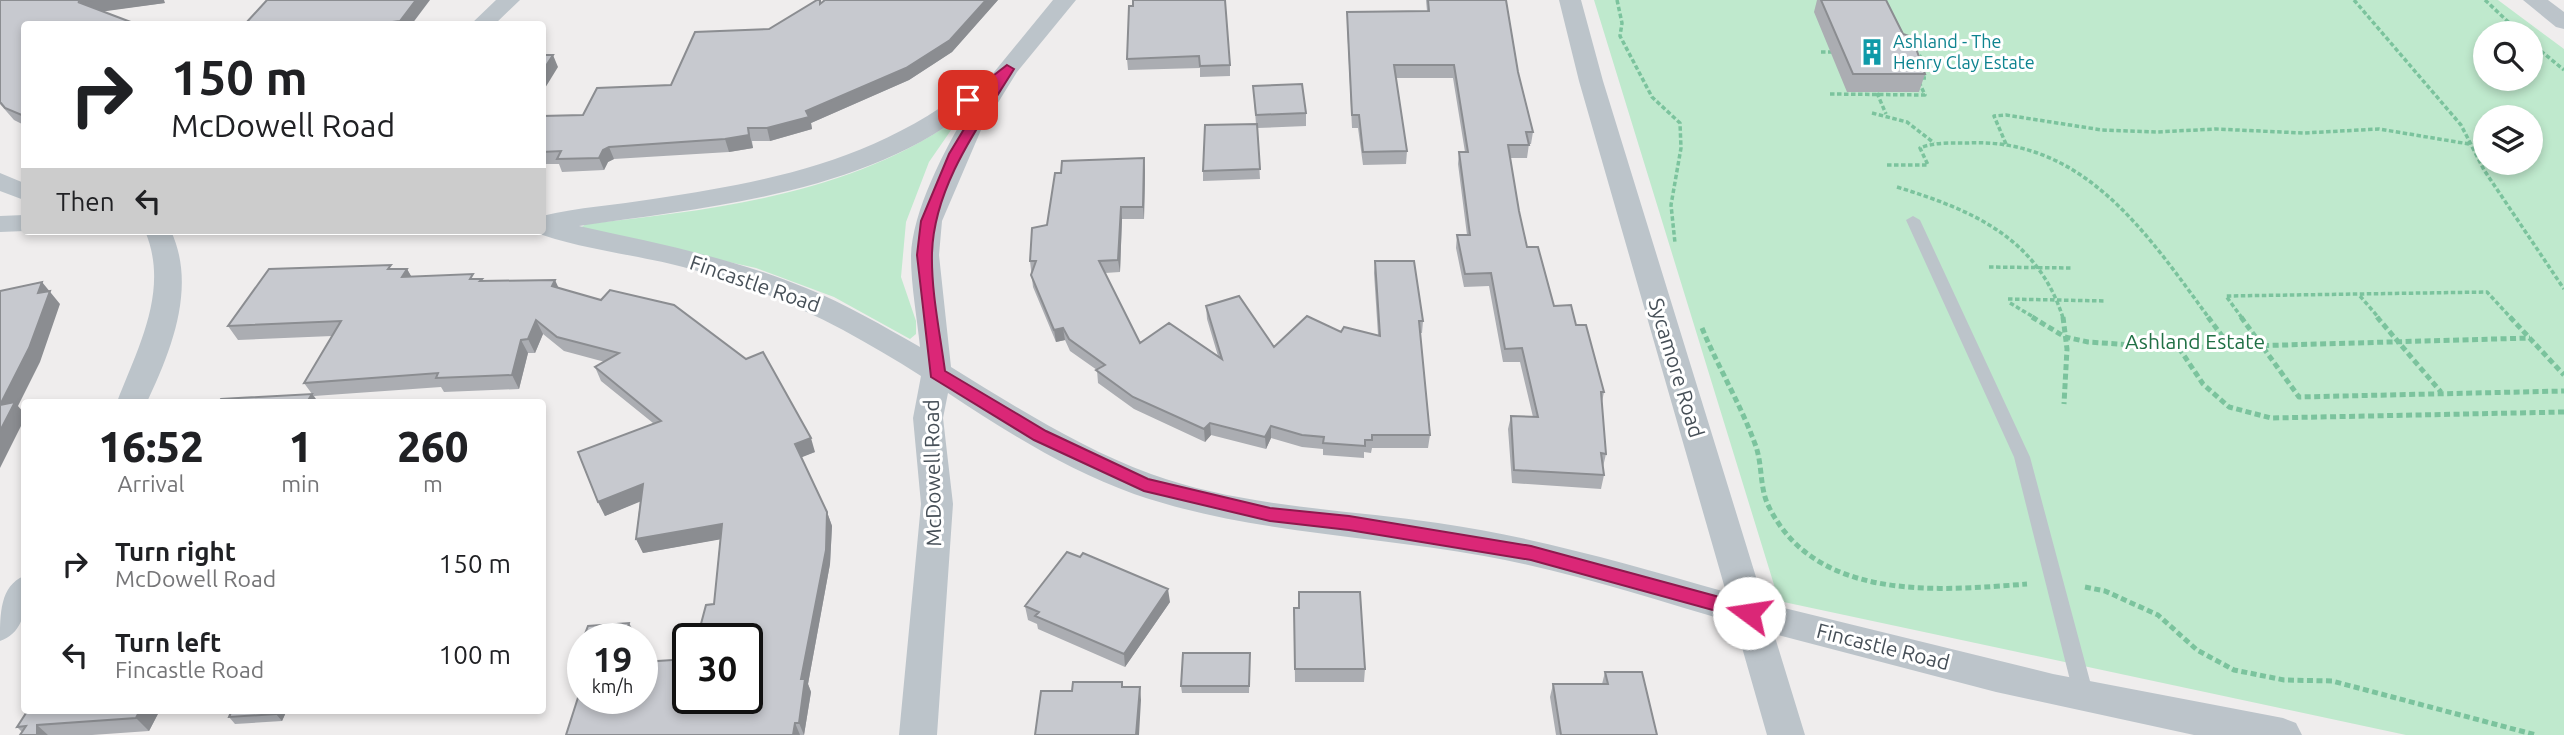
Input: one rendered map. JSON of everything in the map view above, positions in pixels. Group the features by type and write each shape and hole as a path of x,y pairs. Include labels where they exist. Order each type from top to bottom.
{"street":[{"path":"485,21 509,0"},
{"name":"McDowell Road","path":"918,735 937,504 928,418 937,373 925,255 929,221 955,154 1007,69 1065,0"},
{"name":"Sycamore Road","path":"1570,0 1595,94 1786,735"},
{"path":"2534,0 2564,22"},
{"name":"Fincastle Road","path":"546,224 726,195 852,162 905,141 945,119 1007,69"},
{"path":"0,181 21,191"},
{"path":"0,224 21,223"},
{"name":"Fincastle Road","path":"546,226 695,262 791,292 836,313 1040,435 1144,484 1270,515 1349,523 1531,553 1749,613 2084,696 2283,735"},
{"path":"133,399 161,317 170,279 166,250 160,235"},
{"path":"0,626 21,594"}],"lane":[{"path":"1913,220 2022,457 2084,696"}],"path":[{"path":"1617,0 1622,23 1620,37 1651,97 1680,123 1681,148 1671,205 1679,255"},
{"path":"2354,0 2461,125 2469,144 2564,289"},
{"path":"2485,0 2507,21"},
{"path":"1821,52 1845,52"},
{"path":"1830,94 1925,95 1917,78 1926,78 1921,70 1926,65 1920,56 1910,52"},
{"path":"2543,53 2564,70"},
{"path":"1877,93 1886,114"},
{"path":"1872,113 1886,114 1911,123 1927,133 1934,143"},
{"path":"2006,144 1994,116 2007,115 2102,130 2156,132 2216,129 2303,133 2379,129 2469,144"},
{"path":"1887,164 1928,165 1920,148 1927,145 2006,144 2057,157 2095,183 2165,261 2228,344"},
{"path":"1898,187 1967,210 2014,241 2038,267 2064,318 2064,404"},
{"path":"1989,267 2072,268"},
{"path":"2564,375 2487,292 2225,296 2299,397 2564,391"},
{"path":"2360,296 2442,393"},
{"path":"2106,300 2009,301 2065,337 2088,342 2179,348 2259,343 2530,338"},
{"path":"1698,317 1757,449 1768,506 1782,531 1813,560 1851,576 1898,588 1949,589 2054,582 2105,591 2158,615 2197,650 2234,670 2284,680 2332,681 2536,735"},
{"path":"2179,348 2203,384 2229,407 2271,418 2564,412"}],"green space":[{"name":"Ashland Estate","path":"1594,0 2498,0 2526,21 2473,21 2473,91 2543,91 2543,33 2564,49 2564,735 2406,735 1779,601"},
{"path":"954,121 956,123 929,162 906,222 901,277 916,321 916,334 910,339 834,297 756,268 579,229 586,224 730,205 824,182 913,146"}],"building":[{"path":"0,0 93,0 78,2 128,21 21,21 21,115 5,108 0,102"},
{"path":"267,0 416,0 400,21 248,21"},
{"path":"817,0 820,0 820,4 825,0 986,0 950,40 906,68 806,111 809,117 767,128 748,128 749,135 725,139 609,147 603,150 599,158 557,159 561,151 546,152 546,116 583,115 597,88 671,85 695,32 769,29"},
{"path":"1133,0 1225,0 1230,65 1200,66 1199,56 1127,59 1129,6 1133,6"},
{"path":"1428,0 1506,0 1518,72 1533,132 1526,132 1529,145 1508,145 1519,211 1527,247 1538,247 1554,306 1571,305 1576,325 1586,325 1604,392 1601,392 1606,454 1601,453 1604,475 1514,470 1511,416 1538,417 1522,348 1505,349 1491,273 1465,274 1457,235 1470,235 1459,152 1468,152 1454,65 1394,65 1407,151 1363,152 1359,115 1352,115 1347,12 1429,11"},
{"name":"Ashland - The Henry Clay Estate","path":"1821,0 1886,0 1903,34 1912,37 1925,74 1853,74"},
{"path":"546,55 553,55 546,66"},
{"path":"1302,84 1306,113 1256,115 1253,86"},
{"path":"1257,124 1260,169 1203,171 1205,125"},
{"path":"1144,158 1143,207 1121,207 1118,260 1099,261 1140,343 1169,323 1222,359 1206,306 1239,296 1274,347 1307,316 1341,332 1344,327 1380,336 1375,261 1414,261 1423,321 1419,321 1430,435 1372,435 1372,440 1365,440 1365,446 1323,443 1324,437 1302,435 1271,426 1265,437 1210,423 1204,429 1133,397 1096,370 1105,365 1069,339 1063,328 1054,330 1031,275 1036,261 1030,261 1032,228 1047,225 1055,173 1061,173 1062,161"},
{"path":"391,265 388,269 407,269 402,277 473,274 470,279 482,279 480,281 555,280 552,286 601,300 610,290 674,305 746,359 763,352 811,438 795,444 827,512 826,550 801,679 805,679 799,723 795,723 793,735 566,735 573,714 658,714 658,661 672,660 672,714 763,714 763,623 701,623 706,605 714,604 722,524 636,539 643,484 598,502 578,452 661,421 595,367 619,353 557,337 536,320 528,339 521,340 512,375 436,378 438,373 304,383 341,321 228,326 269,269"},
{"path":"42,282 38,293 50,291 29,348 0,405 0,291"},
{"path":"312,394 309,399 221,399"},
{"path":"15,402 0,431 0,405"},
{"path":"1067,552 1080,557 1083,553 1168,589 1124,654 1035,616 1039,612 1025,606"},
{"path":"1299,592 1360,592 1365,669 1295,669 1294,608 1299,608"},
{"path":"1183,653 1250,653 1249,686 1181,686"},
{"path":"1605,672 1642,672 1657,735 1561,735 1553,684 1608,684"},
{"path":"1073,682 1122,682 1122,687 1140,687 1136,735 1035,735 1041,691 1072,691"},
{"path":"25,714 138,714 136,718 37,725 37,735 20,735 26,726 17,727"},
{"path":"230,714 276,714 229,717"}],"place":[{"name":"Ashland - The Henry Clay Estate","path":"1872,52"}],"route":[{"path":"968,100 1007,69 955,154 929,221 925,255 937,373 1040,435 1144,484 1270,515 1349,523 1531,553 1749,613"}]}
